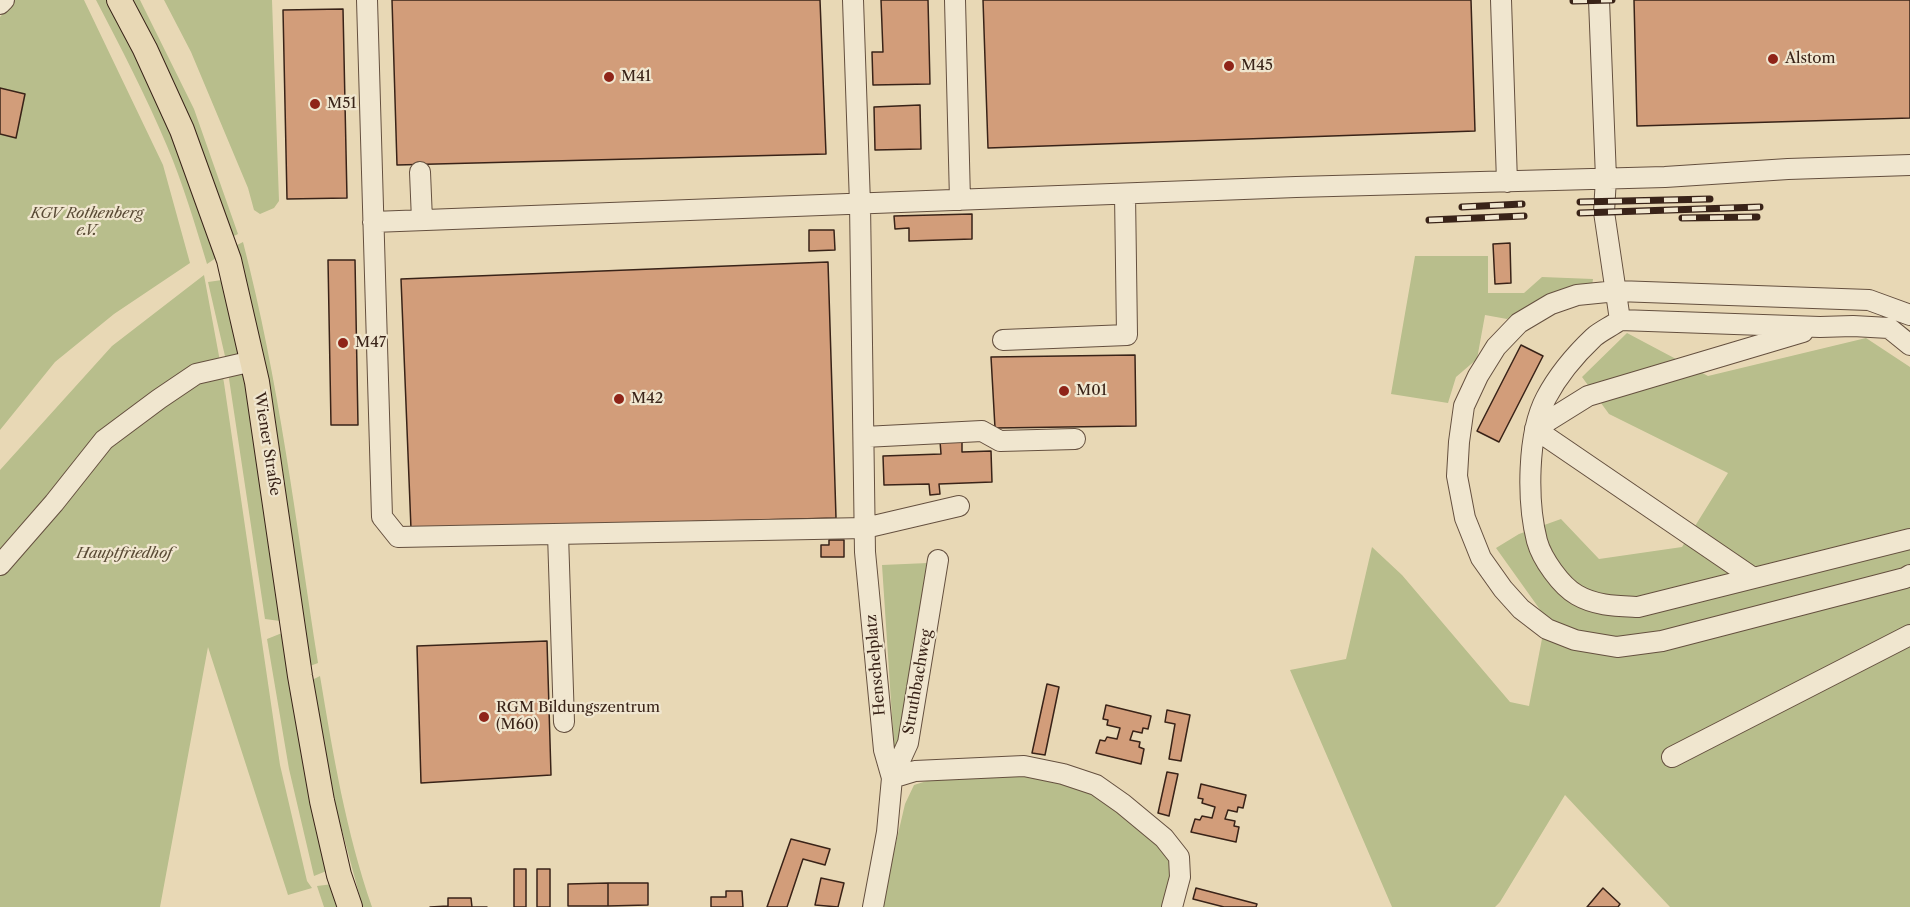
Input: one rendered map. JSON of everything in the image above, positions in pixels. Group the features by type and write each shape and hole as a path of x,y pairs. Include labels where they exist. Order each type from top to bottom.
{"main road":[{"name":"Wiener Straße","path":"119,0 182,130 229,260 253,362 300,676 322,801 339,876 350,907"}],"street":[{"path":"0,4 4,0"},
{"path":"367,0 382,517 398,537 865,528 959,506"},
{"name":"Henschelplatz","path":"854,0 866,552 884,750 892,778"},
{"path":"955,0 960,200"},
{"path":"1501,0 1507,182"},
{"path":"1599,0 1606,178 1603,202 1620,320"},
{"path":"373,222 1507,182 1910,165"},
{"path":"420,172 422,220"},
{"path":"1003,340 1127,335 1125,194"},
{"path":"1910,315 1869,300 1617,291 1577,295 1551,304 1519,323 1496,347 1478,376 1464,406 1457,476 1465,519 1481,558 1503,589 1521,609 1547,629 1575,640 1617,646 1662,641 1910,575"},
{"path":"1910,345 1888,328 1620,320 1594,337 1569,365 1546,399 1535,429 1529,486 1537,543 1556,577 1576,595 1599,605 1638,607 1910,539"},
{"path":"1535,429 1588,396 1820,327"},
{"path":"0,565 54,503 104,440 196,374 253,362"},
{"path":"1535,429 1752,577"},
{"path":"864,437 981,431 1000,441 1075,439"},
{"path":"558,534 564,722"},
{"name":"Struthbachweg","path":"873,907 887,832 892,778 908,743 938,561"},
{"path":"1672,757 1910,635"},
{"path":"892,778 915,771 1024,766 1063,774 1096,786 1123,804 1164,838 1179,857 1180,877 1172,907"}],"green space":[{"name":"KGV Rothenberg e.V.","path":"15,0 84,0 163,165 190,263 114,314 55,362 0,430 0,17"},
{"path":"96,0 107,0 179,144 216,258 207,264 184,189 167,146 142,90"},
{"path":"128,0 140,0 194,109 238,234 228,239"},
{"path":"164,0 272,0 279,201 274,208 260,214 254,210 248,188 191,52"},
{"path":"243,242 267,346 286,451 318,663 310,666 235,246"},
{"path":"1415,256 1488,256 1488,293 1524,293 1542,277 1593,279 1592,286 1547,294 1507,319 1485,315 1477,359 1456,377 1448,403 1391,394"},
{"name":"Hauptfriedhof","path":"204,275 224,383 280,765 307,881 312,888 288,895 208,647 160,907 0,907 0,470 112,346"},
{"path":"222,280 239,357 227,365 208,282"},
{"path":"1627,333 1708,376 1866,338 1910,367 1910,907 1670,907 1565,795 1495,907 1392,907 1290,670 1346,659 1372,547 1402,575 1510,702 1529,706 1546,618 1496,548 1519,534 1561,519 1599,559 1682,547 1728,473 1609,414 1582,377"},
{"path":"228,372 243,372 280,621 265,619"},
{"path":"928,563 900,747 894,747 882,565"},
{"path":"282,633 329,870 314,876 289,769 267,639"},
{"path":"320,676 335,764 348,822 372,907 363,907 336,808 312,680"},
{"path":"948,777 1041,778 1078,786 1105,799 1135,822 1172,858 1171,884 1164,907 881,907 905,804 914,785"},
{"path":"333,884 340,907 324,907 317,886"}],"building":[{"name":"M41","path":"392,0 820,0 826,154 397,165"},
{"path":"881,0 928,0 930,84 873,85 872,52 883,52"},
{"name":"M45","path":"983,0 1471,0 1475,131 988,148"},
{"name":"Alstom","path":"1634,0 1910,0 1910,118 1637,126"},
{"name":"M51","path":"343,9 347,198 287,199 283,10"},
{"path":"0,88 25,94 16,138 0,134"},
{"path":"920,105 921,149 875,150 874,107"},
{"path":"972,214 972,239 909,241 909,228 895,229 894,216"},
{"path":"809,230 834,230 835,250 809,251"},
{"path":"1510,243 1511,283 1495,284 1493,244"},
{"name":"M47","path":"328,260 355,260 358,425 331,425"},
{"name":"M42","path":"828,262 836,518 411,529 401,279"},
{"path":"1521,345 1543,356 1499,442 1477,431"},
{"name":"M01","path":"1135,355 1136,426 995,428 991,357"},
{"path":"962,440 962,452 991,451 992,482 939,484 940,494 930,495 929,484 884,485 883,456 941,454 940,441"},
{"path":"829,540 844,540 844,557 821,557 821,545 829,545"},
{"name":"RGM Bildungszentrum (M60)","path":"547,641 551,775 421,783 417,646"},
{"path":"1047,684 1059,687 1045,755 1032,753"},
{"path":"1106,705 1151,716 1148,729 1143,728 1142,733 1133,731 1130,740 1140,742 1139,747 1144,749 1141,764 1096,753 1100,740 1105,741 1107,737 1117,739 1120,728 1107,725 1108,720 1103,719"},
{"path":"1167,710 1190,715 1181,761 1169,759 1175,724 1165,722"},
{"path":"1167,772 1178,774 1169,816 1158,813"},
{"path":"1201,784 1246,795 1243,808 1238,807 1237,812 1228,810 1225,819 1235,821 1234,826 1239,827 1236,842 1191,832 1195,819 1200,820 1202,816 1212,818 1215,807 1202,803 1203,799 1198,798"},
{"path":"791,839 830,849 825,865 803,859 787,907 767,907"},
{"path":"514,869 526,869 526,907 514,907"},
{"path":"537,869 550,869 550,907 537,907"},
{"path":"821,878 844,883 838,907 815,905"},
{"path":"608,883 648,883 648,905 608,906"},
{"path":"608,883 608,906 568,906 568,884"},
{"path":"1196,888 1257,904 1256,907 1224,907 1193,899"},
{"path":"1603,888 1620,904 1618,907 1587,907"},
{"path":"726,891 742,891 743,907 711,907 711,897 726,897"},
{"path":"448,898 471,898 472,907 430,907 448,906"}],"railway":[{"path":"1573,1 1612,0"},
{"path":"1580,202 1710,199"},
{"path":"1462,207 1522,204"},
{"path":"1580,213 1760,207"},
{"path":"1429,220 1524,216"},
{"path":"1682,218 1757,217"}],"place":[{"name":"Alstom","path":"1773,59"},
{"name":"M45","path":"1229,66"},
{"name":"M41","path":"609,77"},
{"name":"M51","path":"315,104"},
{"name":"M47","path":"343,343"},
{"name":"M01","path":"1064,391"},
{"name":"M42","path":"619,399"},
{"name":"RGM Bildungszentrum (M60)","path":"484,717"}]}
